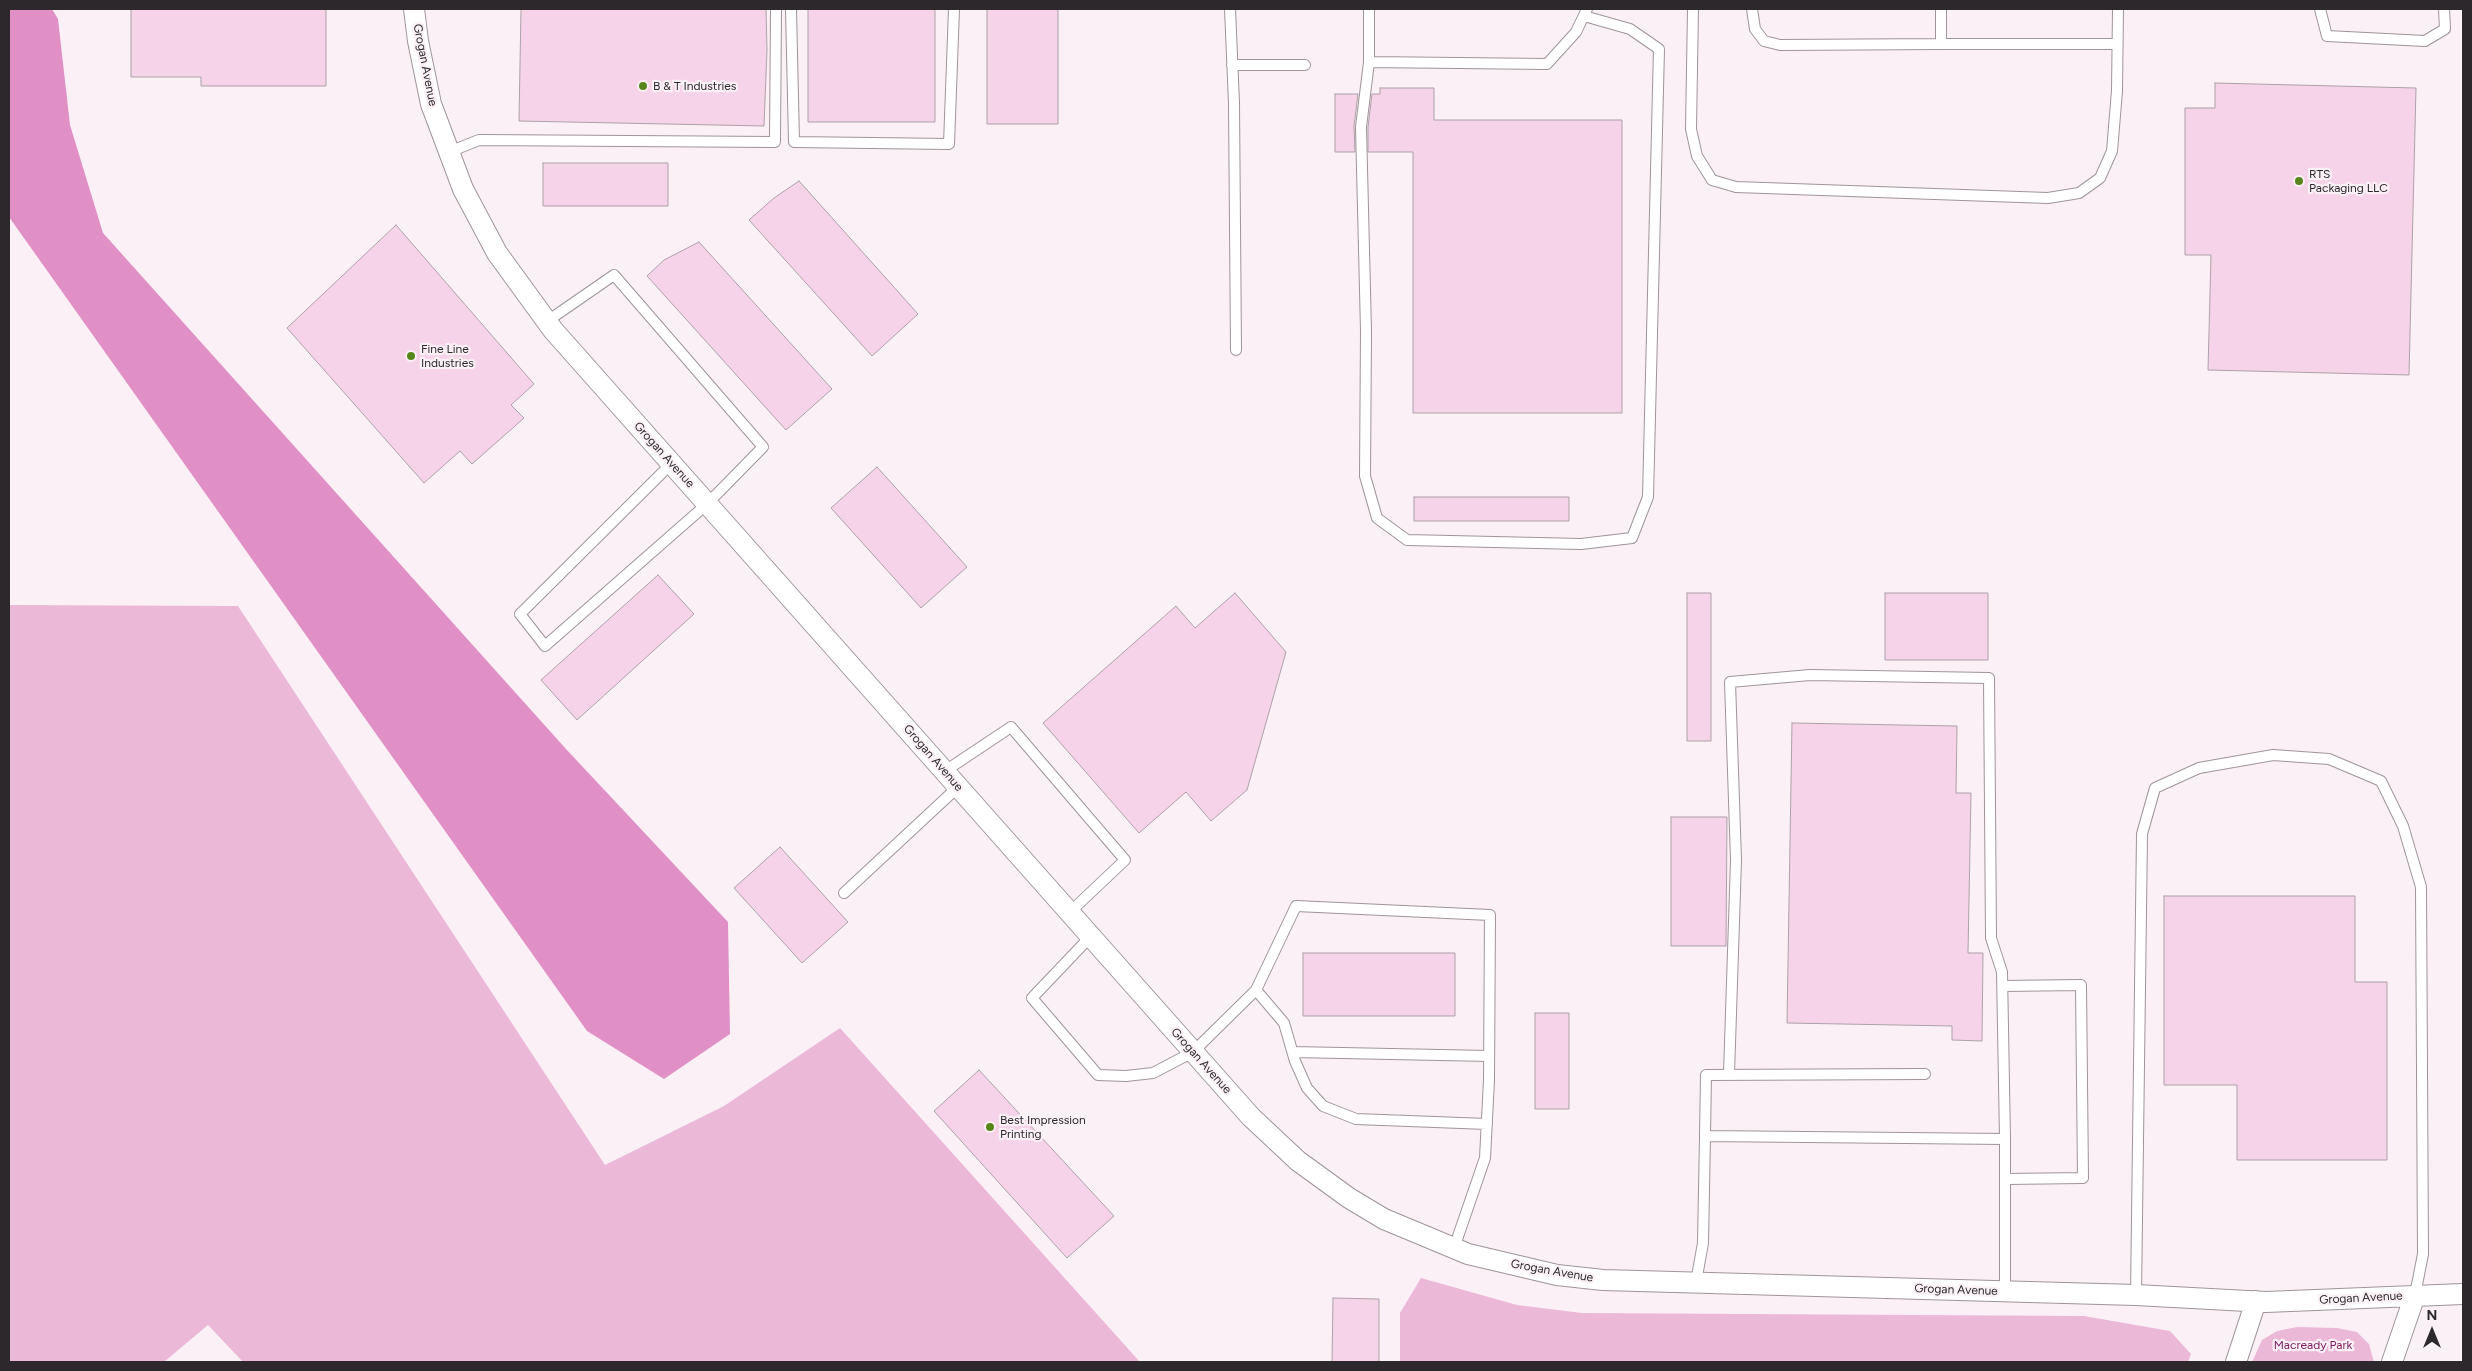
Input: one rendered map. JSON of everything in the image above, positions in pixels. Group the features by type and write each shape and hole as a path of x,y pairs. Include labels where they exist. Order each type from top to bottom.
{"street":[{"name":"Grogan Avenue","path":"414,9 418,41 431,104 463,189 497,253 546,322 1251,1117 1298,1161 1349,1198 1384,1220 1468,1254 1558,1275 1603,1280 2136,1295 2256,1301 2463,1294"},
{"path":"2392,1362 2415,1295"},
{"path":"2236,1362 2256,1301"}],"lane":[{"path":"449,152 479,140 775,142 776,9"},
{"path":"791,9 794,142 949,144 954,9"},
{"path":"1230,9 1236,350"},
{"path":"1369,9 1369,62 1361,127 1366,331 1365,476 1377,518 1407,540 1581,544 1632,538 1648,497 1659,49 1630,29 1585,12 1576,32 1547,64 1369,62"},
{"path":"1693,9 1691,129 1697,156 1712,180 1736,187 2048,198 2079,193 2100,178 2112,151 2117,91 2118,9"},
{"path":"1752,9 1755,29 1764,41 1780,45 2117,44"},
{"path":"1941,9 1941,44"},
{"path":"2320,9 2327,36 2426,41 2445,29 2444,9"},
{"path":"1232,65 1305,65"},
{"path":"546,322 614,275 763,447 707,504 545,646 520,614 672,464"},
{"path":"1729,1074 1736,860 1730,682 1810,674 1989,678 1991,938 2002,972 2003,986 2006,1179 2005,1291"},
{"path":"944,771 1011,727 1125,860 1070,912"},
{"path":"2136,1295 2142,834 2155,788 2199,768 2273,755 2329,759 2381,781 2403,826 2421,887 2423,1254 2415,1295"},
{"path":"844,893 958,787"},
{"path":"1091,936 1032,998 1098,1075 1126,1076 1153,1073 1193,1052 1256,990 1296,906 1490,914 1489,1056 1485,1158 1454,1248"},
{"path":"2003,986 2081,985 2082,1178 2006,1179"},
{"path":"1256,990 1284,1023 1307,1088 1324,1106 1356,1119 1487,1124"},
{"path":"1293,1052 1489,1056"},
{"path":"1696,1282 1703,1243 1706,1075 1925,1074"},
{"path":"1704,1136 2004,1139"}],"green space":[{"path":"9,605 238,606 605,1165 724,1106 840,1028 1140,1362 243,1362 208,1325 164,1362 9,1362"},
{"path":"1421,1278 1517,1305 1582,1313 2084,1316 2170,1331 2191,1354 2188,1362 1400,1362 1400,1313"},
{"name":"Macready Park","path":"2297,1327 2337,1328 2357,1332 2369,1344 2374,1362 2252,1362 2262,1340 2277,1331"}],"shaded area":[{"path":"9,9 52,9 58,19 70,125 103,233 566,749 728,922 730,1034 664,1079 587,1031 9,217"}],"building":[{"path":"131,9 326,9 326,86 201,86 201,77 131,77"},
{"name":"B & T Industries","path":"521,9 766,9 767,50 764,126 519,121"},
{"path":"808,9 935,9 935,122 808,122"},
{"path":"987,9 1058,9 1058,124 987,124"},
{"name":"RTS Packaging LLC","path":"2215,83 2416,88 2409,375 2208,370 2211,255 2185,255 2185,108 2215,108"},
{"path":"1380,88 1434,88 1434,120 1622,120 1622,413 1413,413 1413,152 1368,152 1368,127 1372,94 1380,94"},
{"path":"1335,94 1358,94 1354,126 1355,152 1335,152"},
{"path":"543,163 668,163 668,206 543,206"},
{"path":"799,181 918,314 872,356 749,220 774,198"},
{"name":"Fine Line Industries","path":"396,225 534,384 511,405 524,418 472,464 460,451 424,483 287,328"},
{"path":"699,242 832,389 786,430 647,276 664,260"},
{"path":"877,467 967,567 921,608 831,508"},
{"path":"1414,497 1569,497 1569,521 1414,521"},
{"path":"658,575 694,614 577,720 541,680"},
{"path":"1235,593 1286,652 1247,790 1211,821 1186,792 1139,833 1043,723 1176,606 1195,628"},
{"path":"1687,593 1711,593 1711,741 1687,741"},
{"path":"1885,593 1988,593 1988,660 1885,660"},
{"path":"1792,723 1957,726 1956,793 1971,793 1968,953 1983,953 1982,1041 1952,1040 1952,1026 1787,1023"},
{"path":"1671,817 1727,817 1726,946 1671,946"},
{"path":"780,847 848,922 802,963 734,888"},
{"path":"2164,896 2355,896 2355,982 2387,982 2387,1160 2237,1160 2237,1085 2164,1085"},
{"path":"1303,953 1455,953 1455,1016 1303,1016"},
{"path":"1535,1013 1569,1013 1569,1109 1535,1109"},
{"path":"979,1070 1114,1216 1067,1258 934,1111"},
{"path":"1333,1298 1379,1299 1379,1362 1332,1362"}],"place":[{"name":"B & T Industries","path":"643,86"},
{"name":"RTS Packaging LLC","path":"2299,181"},
{"name":"Fine Line Industries","path":"411,356"},
{"name":"Best Impression Printing","path":"990,1127"}]}
